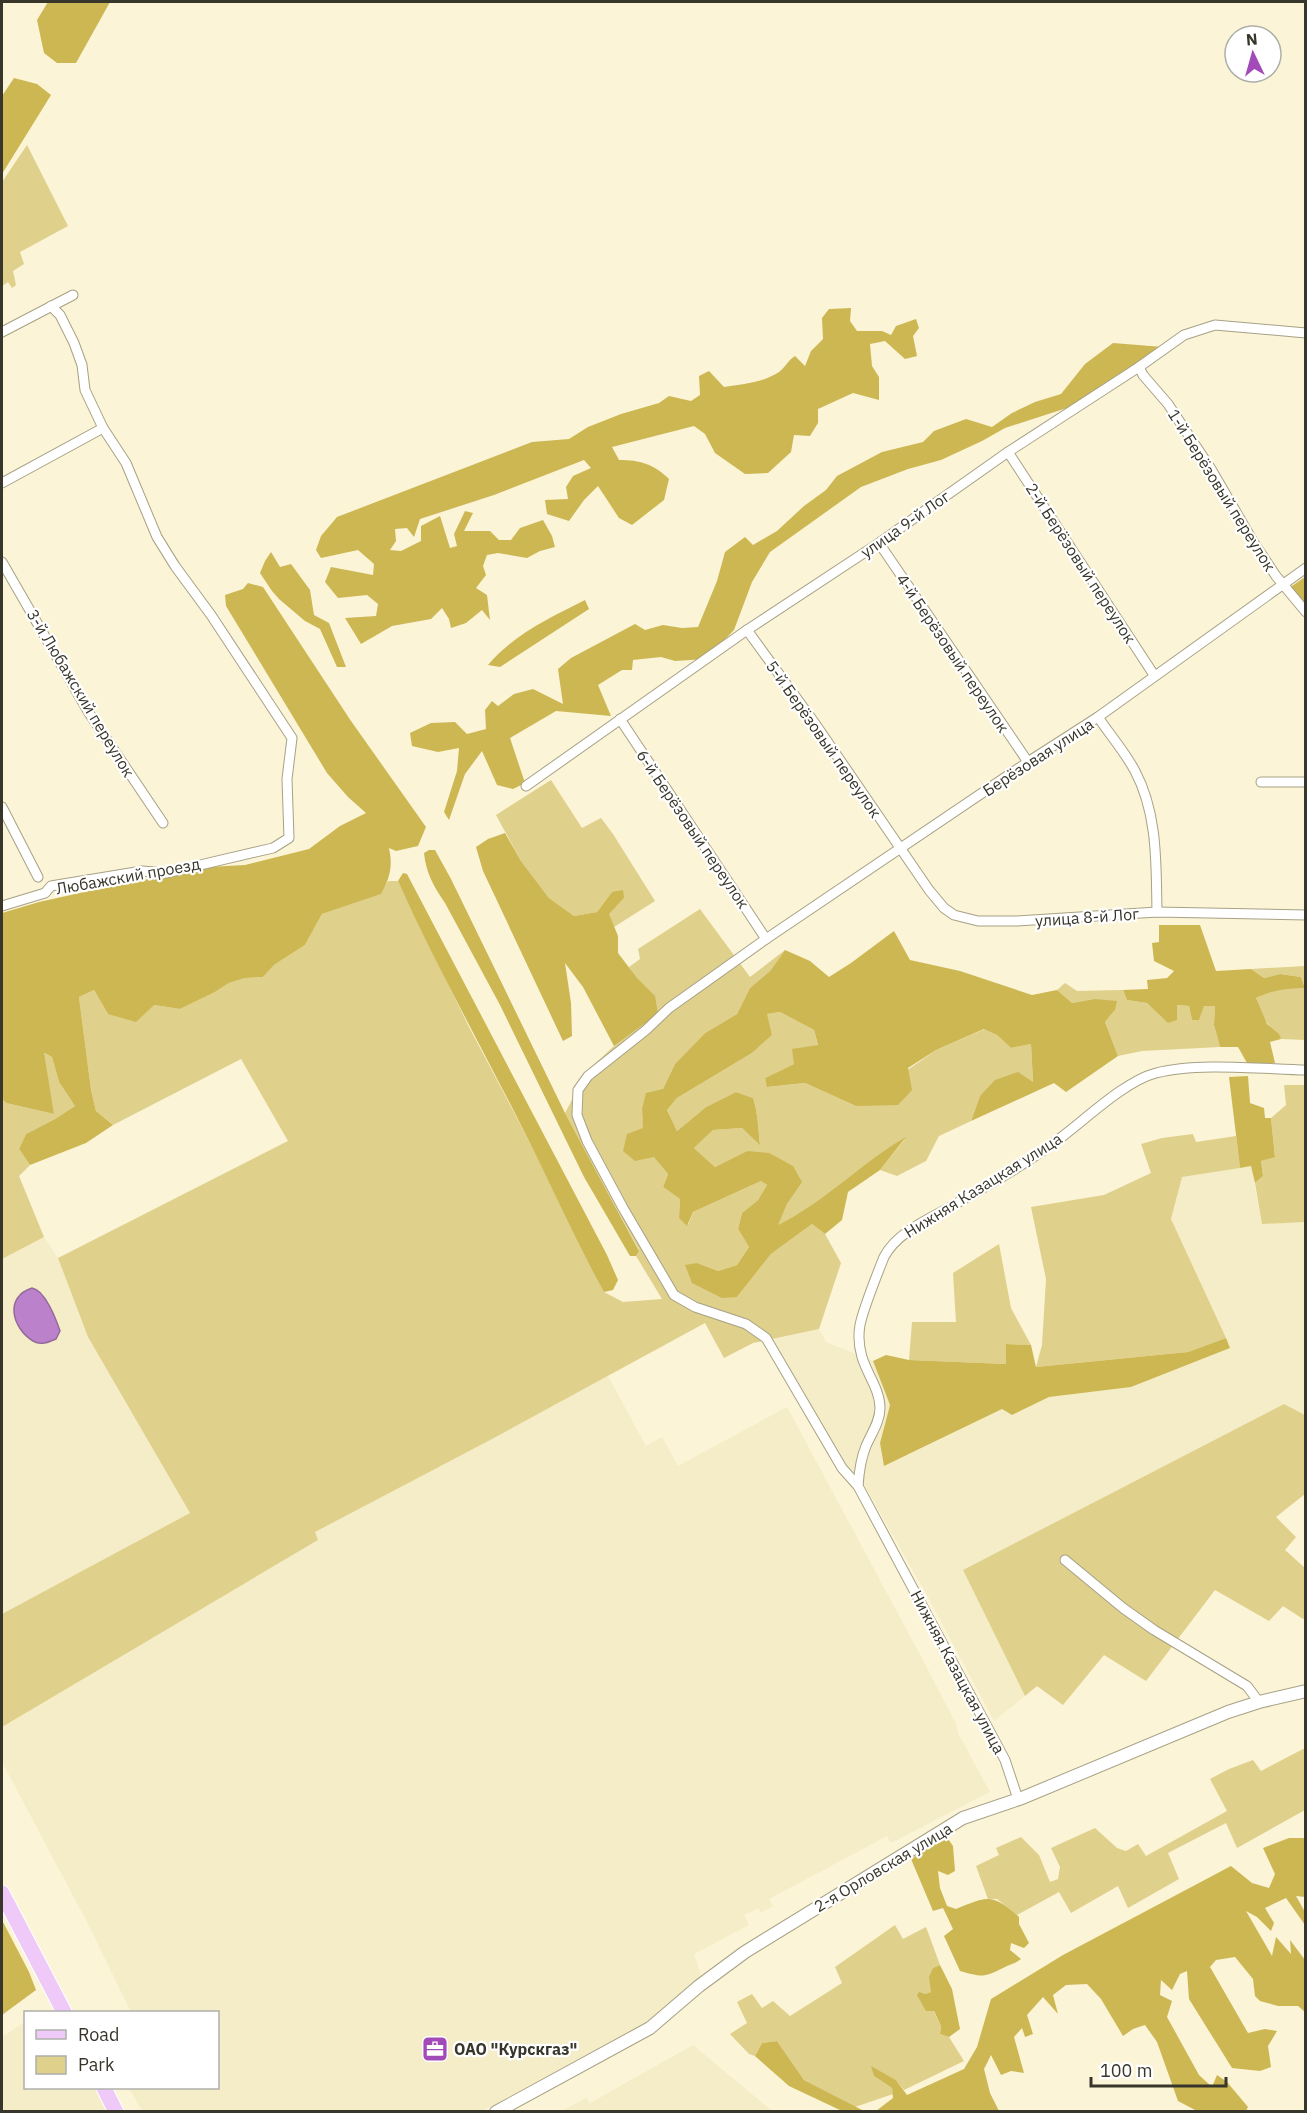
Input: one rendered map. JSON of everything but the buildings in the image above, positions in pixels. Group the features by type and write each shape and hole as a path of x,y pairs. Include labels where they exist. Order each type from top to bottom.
{"main road":[{"path":"2,1893 63,2011"},
{"path":"105,2089 117,2112"}],"street":[{"path":"2,332 73,295"},
{"path":"2,483 103,428 85,390 82,365 74,343 60,315 51,306"},
{"name":"улица 9-й Лог","path":"526,786 747,630 1184,335 1215,325 1305,333"},
{"name":"1-й Берёзовый переулок","path":"1139,367 1168,404 1254,543 1282,584 1305,612"},
{"name":"Любажский проезд","path":"2,906 45,894 51,886 142,871 166,873 273,848 289,838 286,779 292,738 157,537 126,464 103,428"},
{"name":"2-й Берёзовый переулок","path":"1008,452 1154,675"},
{"name":"4-й Берёзовый переулок","path":"879,543 1028,762"},
{"name":"3-й Любажский переулок","path":"2,561 89,713 163,823"},
{"name":"Берёзовая улица","path":"858,1486 842,1467 766,1338 746,1324 695,1307 674,1295 592,1151 577,1115 578,1090 588,1076 646,1030 669,1008 766,939 1098,717 1305,568"},
{"name":"5-й Берёзовый переулок","path":"747,630 816,725 900,850"},
{"path":"1098,717 1135,771 1146,796 1153,825 1157,912"},
{"name":"6-й Берёзовый переулок","path":"620,719 766,939"},
{"path":"1261,782 1305,782"},
{"path":"2,807 38,877"},
{"name":"улица 8-й Лог","path":"900,850 944,909 954,915 978,921 1017,921 1157,912 1305,915"},
{"name":"Нижняя Казацкая улица","path":"1018,1799 1005,1760 858,1486 865,1447 876,1424 880,1407 859,1342 860,1325 885,1256 899,1238 1021,1164 1131,1085 1155,1073 1210,1068 1305,1070"},
{"path":"1065,1560 1123,1608 1154,1630 1247,1686 1259,1702"},
{"name":"2-я Орловская улица","path":"496,2112 650,2028 699,1986 745,1952 963,1818 1018,1799 1228,1712 1305,1691"}],"shaded area":[{"path":"48,2 110,2 76,63 57,63 44,53 37,20"},
{"path":"14,78 37,84 51,95 2,174 2,96"},
{"path":"851,308 850,321 857,331 882,331 891,335 896,326 916,319 919,328 913,336 917,356 905,359 885,341 870,344 872,366 879,377 879,400 853,393 818,409 818,423 810,436 794,435 791,452 768,473 745,474 715,453 705,434 694,426 612,447 619,460 646,464 669,479 664,500 632,525 619,518 598,486 584,500 569,521 547,514 545,500 568,499 566,487 573,476 591,468 584,460 494,495 420,519 414,537 407,528 395,529 396,541 390,550 401,551 421,541 421,526 440,516 450,548 457,546 454,534 465,511 473,513 464,531 490,531 499,540 511,540 520,528 543,520 555,547 527,558 498,553 487,555 483,566 486,575 476,588 487,595 490,620 482,610 466,623 451,628 449,619 442,608 431,619 392,626 361,644 345,618 376,616 378,604 367,595 338,598 325,582 331,567 373,575 374,564 358,550 321,558 316,550 321,536 337,517 532,442 569,439 588,427 659,403 669,396 691,401 700,395 699,376 709,371 724,387 773,376 795,356 805,366 811,351 823,339 822,318 829,309"},
{"path":"1113,343 1163,347 1073,406 1005,428 941,460 908,469 861,487 770,552 752,582 734,630 706,659 675,661 661,657 633,660 632,670 622,670 598,685 611,716 556,711 510,738 525,783 513,789 497,785 482,751 465,774 449,820 444,812 457,771 459,748 438,752 412,746 410,733 431,723 455,722 467,734 486,729 485,710 492,701 498,706 514,694 533,689 563,704 558,669 571,658 635,624 645,630 663,625 682,628 698,627 717,581 725,552 745,537 753,545 777,531 804,506 826,490 837,476 882,452 923,442 934,431 966,419 992,427 1012,413 1035,402 1061,394 1085,364"},
{"path":"271,552 280,567 291,564 310,590 314,615 329,623 346,667 337,667 320,629 305,621 279,599 260,573"},
{"path":"1305,577 1305,603 1289,588"},
{"path":"248,583 263,587 351,721 426,827 418,846 396,851 389,848 390,872 381,894 322,914 305,945 274,965 263,977 245,978 229,983 180,1009 154,1005 136,1022 108,1014 94,990 79,997 91,1090 96,1111 113,1125 86,1143 30,1165 19,1149 26,1134 75,1106 59,1082 52,1057 44,1053 54,1114 6,1103 2,1099 2,913 89,891 208,867 245,865 309,849 340,826 366,813 327,773 226,606 225,595 243,589"},
{"path":"585,600 589,609 500,667 488,665 521,636"},
{"path":"505,833 521,861 549,898 574,916 597,912 612,892 623,890 624,898 609,914 618,936 618,953 637,978 655,996 658,1014 614,1046 583,987 565,963 571,1003 572,1036 563,1041 483,871 476,847 488,839"},
{"path":"435,850 451,879 565,1113 639,1251 636,1256 630,1256 584,1177 500,1005 434,885 424,853"},
{"path":"403,873 407,874 607,1255 618,1280 613,1290 604,1292 445,978 398,881"},
{"path":"1159,925 1200,925 1216,971 1251,969 1264,978 1280,974 1301,977 1305,988 1280,990 1256,998 1267,1024 1279,1034 1281,1039 1270,1042 1275,1063 1247,1063 1238,1047 1220,1047 1214,1025 1215,1006 1204,1006 1199,1020 1192,1020 1189,1006 1177,1005 1177,1020 1168,1023 1147,1003 1127,1000 1123,990 1148,989 1147,980 1167,978 1174,971 1154,961 1152,943 1159,942"},
{"path":"894,931 910,960 960,971 1032,995 1057,990 1072,1003 1094,999 1117,1001 1115,1010 1105,1022 1118,1056 1066,1092 1054,1083 971,1121 980,1096 995,1080 1018,1072 1033,1082 1031,1044 1011,1048 997,1035 984,1029 936,1050 908,1068 912,1090 898,1105 856,1106 805,1083 767,1087 765,1078 794,1064 792,1049 818,1045 814,1030 780,1012 767,1014 772,1035 752,1053 677,1098 667,1110 677,1131 706,1107 736,1092 753,1098 760,1145 742,1128 713,1130 694,1148 715,1167 747,1151 769,1153 793,1166 802,1182 787,1204 778,1225 812,1205 906,1137 880,1170 848,1192 842,1220 825,1234 812,1224 771,1254 737,1297 722,1298 692,1283 685,1265 697,1263 718,1271 737,1265 749,1247 738,1229 742,1213 758,1200 767,1185 761,1181 693,1212 687,1226 679,1218 680,1199 663,1187 668,1174 654,1157 635,1161 623,1151 627,1134 643,1128 642,1109 646,1093 663,1089 675,1064 705,1033 737,1014 750,988 770,971 785,950 810,961 829,977"},
{"path":"1248,1076 1250,1103 1264,1108 1265,1118 1271,1118 1275,1157 1261,1161 1263,1176 1255,1183 1251,1166 1240,1168 1229,1077"},
{"path":"1251,1166 1262,1224 1305,1222 1305,1415 1284,1404 963,1570 1025,1696 994,1721 862,1481 847,1468 771,1338 819,1329 826,1342 873,1361 890,1405 880,1443 908,1455 1002,1409 1012,1415 1049,1397 1131,1387 1230,1348 1171,1219 1181,1177"},
{"path":"44,1237 58,1258 88,1337 190,1513 2,1614 2,1259"},
{"path":"32,1288 46,1299 53,1313 60,1331 56,1339 42,1343 33,1341 16,1321 14,1305 17,1298"},
{"path":"1226,1338 1230,1348 1131,1387 1049,1397 1012,1415 1002,1409 884,1466 880,1443 890,1405 873,1361 886,1355 909,1360 1006,1364 1006,1344 1031,1345 1036,1367 1188,1352"},
{"path":"608,1376 646,1446 662,1437 678,1466 787,1407 924,1662 956,1724 958,1733 990,1792 891,1843 887,1836 769,1899 773,1906 760,1913 759,1908 744,1915 749,1925 694,1954 702,1977 648,2022 482,2111 142,2111 130,2089 219,2089 219,2011 131,2011 86,1920 2,1762 2,1727 318,1540 315,1532"},
{"path":"946,1836 953,1846 955,1871 948,1875 938,1871 940,1888 947,1906 956,1909 983,1899 996,1900 1019,1917 1019,1924 1029,1943 1024,1948 1011,1943 1010,1950 1021,1959 991,1974 978,1975 960,1971 944,1936 953,1929 943,1908 933,1911 911,1859"},
{"path":"1289,1838 1305,1838 1305,1897 1296,1896 1305,1912 1305,1925 1286,1898 1265,1908 1274,1923 1271,1931 1257,1917 1246,1911 1272,1956 1276,1937 1291,1954 1290,1940 1305,1960 1305,2012 1298,2006 1278,2006 1260,2001 1255,1996 1253,1979 1235,1957 1216,1960 1210,1967 1248,2033 1265,2029 1277,2031 1268,2046 1271,2067 1260,2071 1232,2068 1189,1999 1187,1971 1180,1974 1172,1990 1161,1980 1160,1995 1172,2001 1167,2017 1199,2075 1212,2087 1217,2075 1227,2082 1248,2107 1246,2111 1197,2111 1178,2101 1157,2042 1145,2025 1123,2036 1101,1999 1087,1984 1066,1985 1053,1995 1058,2014 1043,1997 1027,2015 1033,2034 1025,2037 1022,2028 1014,2037 1024,2073 1011,2071 1001,2075 991,2055 984,2069 990,2093 999,2111 876,2111 893,2098 892,2088 874,2076 871,2066 896,2080 907,2095 964,2069 977,2047 991,1999 1063,1955 1231,1866 1252,1883 1269,1888 1275,1874 1263,1848"},
{"path":"2,1920 36,1990 2,2015"},
{"path":"940,1965 952,1989 960,2029 949,2037 940,2034 941,2026 934,2011 926,2011 917,1995 919,1992 925,1994 931,1992 929,1977 933,1968"},
{"path":"24,2023 24,2089 95,2089 109,2111 2,2111 2,2037"},
{"path":"777,2041 804,2080 864,2111 842,2111 789,2086 755,2056 762,2043"},
{"path":"693,2045 772,2111 562,2111 586,2098 590,2103"}],"green space":[{"path":"27,145 68,226 20,252 24,264 13,271 16,285 12,288 8,282 2,286 2,182"},
{"path":"551,780 582,828 601,818 655,901 614,927 608,914 624,898 612,892 597,912 574,916 549,898 521,861 496,815"},
{"path":"388,881 398,881 468,1025 604,1292 623,1302 662,1299 636,1256 639,1250 565,1113 588,1070 614,1046 658,1014 629,967 640,959 638,949 700,909 750,977 785,950 770,971 750,988 737,1014 705,1033 675,1064 663,1089 642,1109 649,1144 656,1159 668,1174 663,1187 680,1199 679,1218 688,1225 693,1212 761,1181 767,1185 758,1200 742,1213 738,1229 749,1247 737,1265 718,1271 697,1263 737,1297 771,1254 812,1224 825,1234 841,1263 819,1329 753,1343 724,1358 705,1323 315,1532 318,1540 2,1727 2,1614 190,1513 88,1337 58,1258 288,1141 241,1059 113,1125 96,1111 91,1090 79,997 94,990 108,1014 154,1005 180,1009 229,983 245,978 263,977 274,965 305,945 322,914 380,894"},
{"path":"1305,966 1305,987 1301,977 1280,974 1264,978 1251,969"},
{"path":"1065,983 1077,991 1123,990 1127,1000 1147,1003 1169,1023 1177,1005 1189,1006 1192,1020 1199,1019 1204,1005 1215,1006 1214,1025 1220,1047 1142,1051 1118,1056 1105,1022 1115,1010 1094,999 1072,1003 1057,990"},
{"path":"1286,988 1305,988 1305,1040 1281,1039 1267,1023 1260,1010 1256,998 1267,992"},
{"path":"780,1012 814,1030 818,1046 794,1064 765,1078 768,1087 805,1083 856,1106 936,1050 985,1029 997,1035 1011,1048 1031,1044 1033,1083 980,1096 971,1121 939,1136 926,1161 897,1176 880,1170 905,1139 815,1205 777,1226 801,1182 747,1151 715,1167 694,1148 713,1130 742,1128 760,1144 753,1098 736,1092 706,1107 677,1131 667,1110 677,1098 752,1053 772,1035 766,1014"},
{"path":"43,1053 52,1057 59,1082 75,1106 26,1134 19,1149 30,1165 19,1176 44,1237 2,1259 2,1099 6,1103 54,1114"},
{"path":"1284,1085 1305,1085 1305,1222 1262,1224 1255,1183 1263,1176 1261,1161 1275,1156 1271,1118 1286,1105"},
{"path":"1193,1134 1196,1142 1236,1136 1240,1168 1182,1177 1171,1219 1226,1338 1188,1352 1036,1367 1042,1345 1046,1279 1031,1207 1104,1195 1151,1173 1141,1144 1162,1138"},
{"path":"999,1244 1011,1308 1031,1345 1006,1344 1007,1364 909,1360 912,1322 956,1322 953,1273"},
{"path":"1284,1404 1305,1415 1305,1494 1276,1517 1296,1537 1285,1550 1305,1568 1306,1617 1303,1619 1283,1606 1269,1621 1215,1590 1146,1681 1104,1655 1063,1705 1037,1686 1025,1696 963,1570"},
{"path":"1305,1748 1305,1810 1237,1848 1226,1823 1168,1853 1179,1879 1128,1908 1118,1886 1071,1913 1059,1892 1017,1915 997,1899 988,1899 976,1866 999,1855 996,1848 1021,1837 1039,1855 1050,1882 1058,1879 1060,1867 1051,1848 1095,1828 1117,1848 1126,1851 1138,1844 1146,1856 1227,1811 1210,1779 1253,1760 1261,1771"},
{"path":"895,1925 903,1939 926,1927 940,1965 933,1968 931,1992 925,1994 941,2026 940,2034 949,2037 964,2061 904,2090 896,2080 872,2067 874,2076 892,2088 893,2094 855,2107 804,2080 777,2041 762,2043 755,2056 749,2054 730,2034 747,2023 737,2002 752,1994 762,2008 773,2001 790,2016 842,1983 835,1967"}],"place":[{"name":"ОАО \"Курскгаз\"","path":"435,2049"}]}
